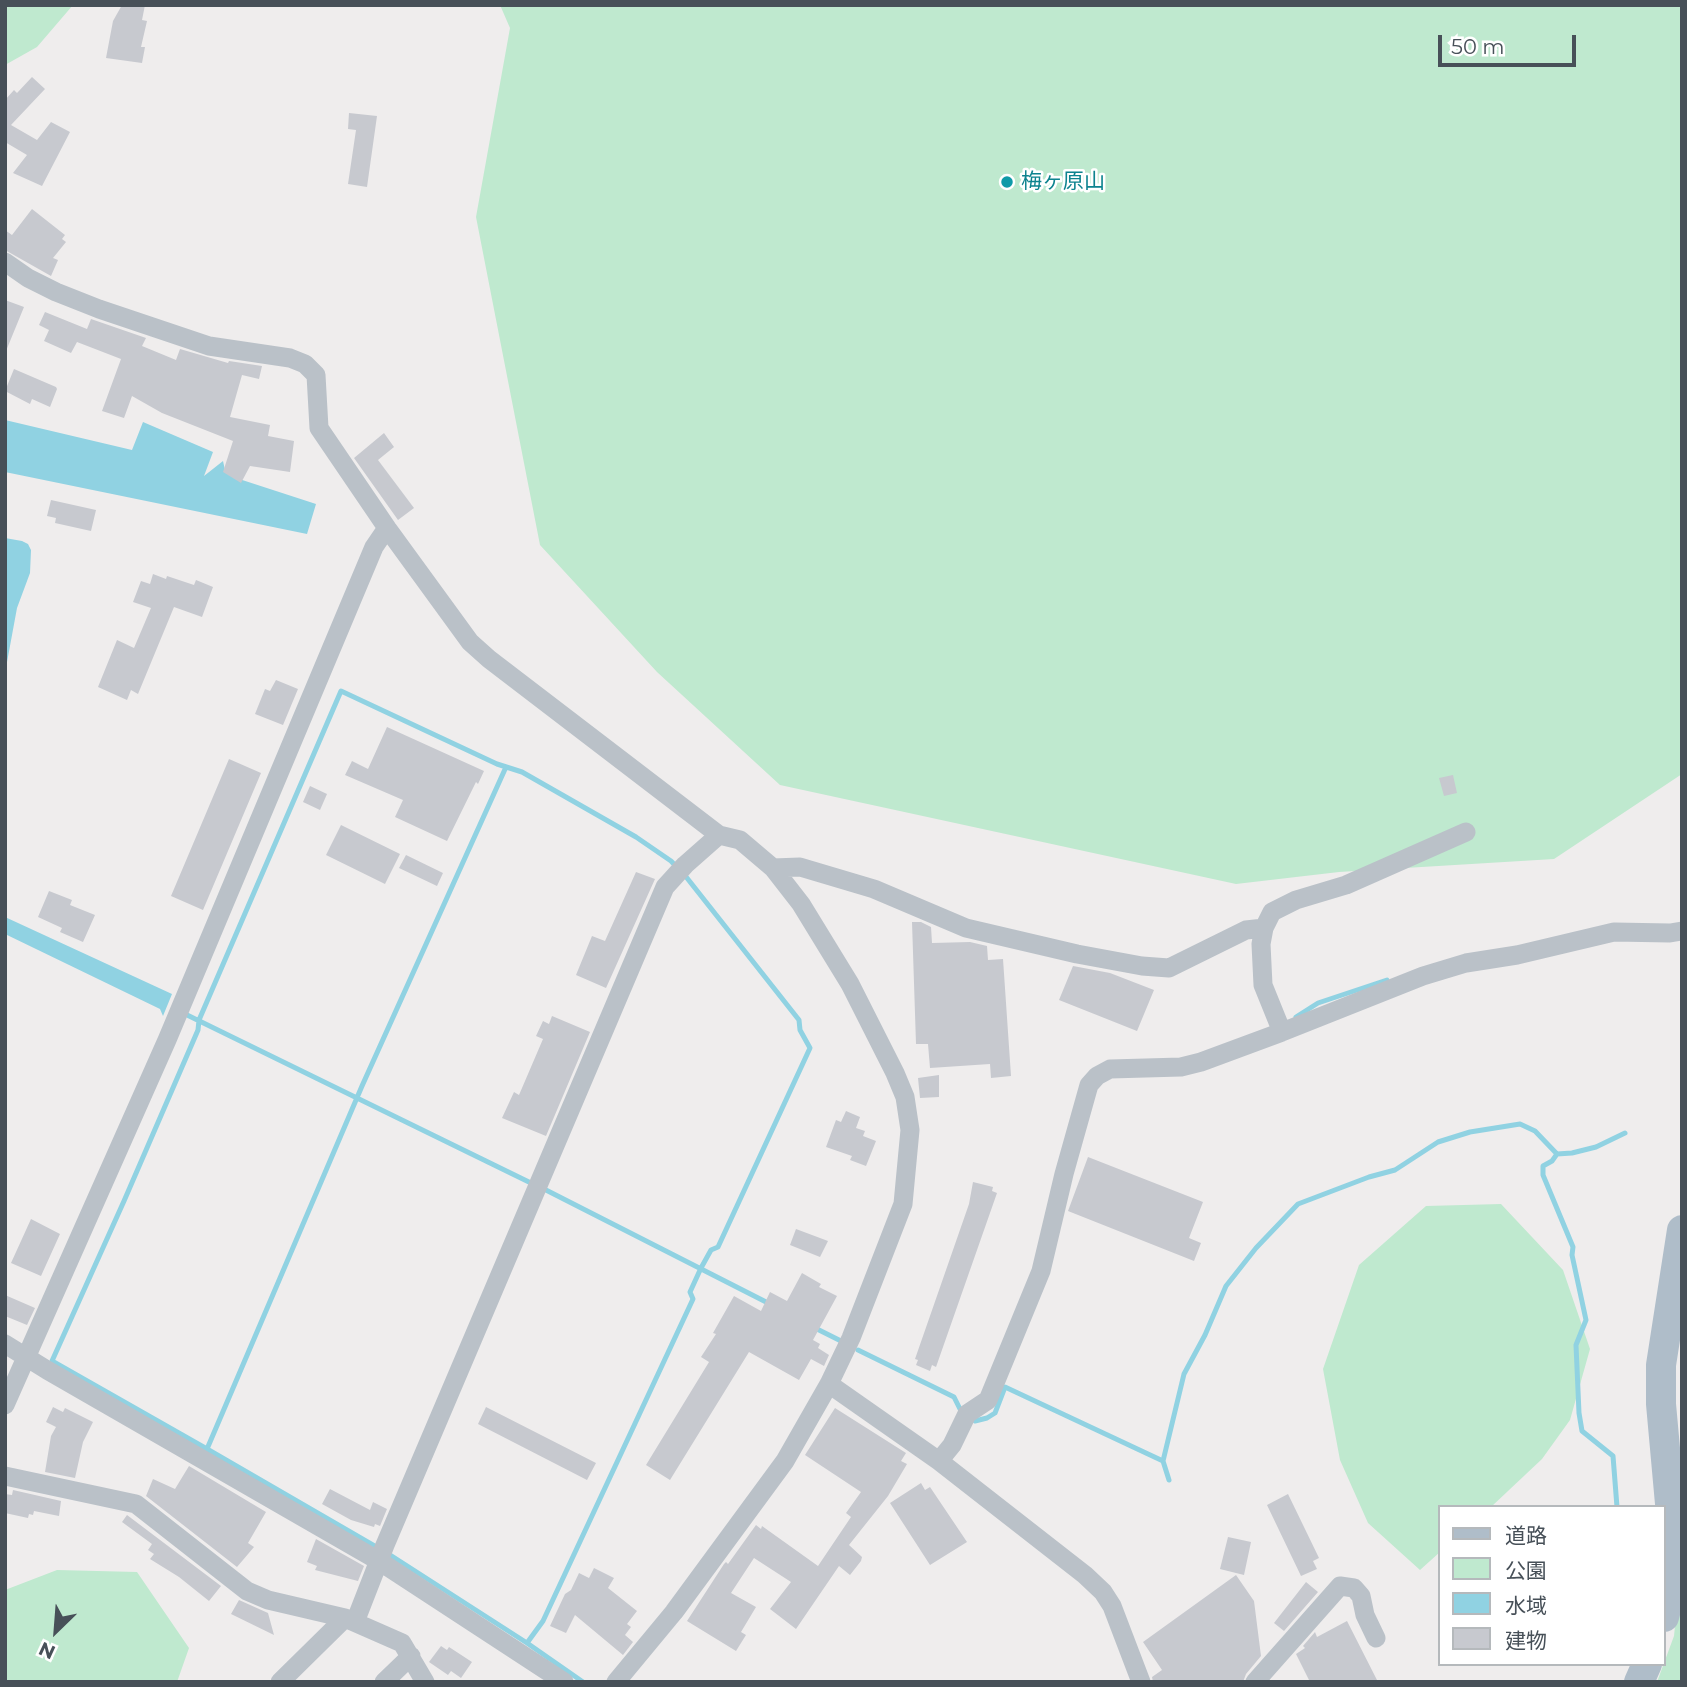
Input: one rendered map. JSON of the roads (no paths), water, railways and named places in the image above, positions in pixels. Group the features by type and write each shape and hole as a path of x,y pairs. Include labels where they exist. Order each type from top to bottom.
{"main road":[{"path":"1666,1609 1678,1544 1661,1404 1661,1365 1682,1230"},
{"path":"1639,1682 1646,1666"}],"street":[{"path":"5,262 55,292 99,309 209,346 290,358 305,364 316,375 319,428 470,642 719,835 740,840 773,868 801,904 850,984 905,1097 910,1130 903,1204 851,1338 829,1384 785,1461 765,1489 674,1612 616,1682"},
{"path":"5,1405 178,1015 374,547 387,528"},
{"path":"1282,1032 1263,985 1261,944 1264,928 1272,912 1296,900 1346,885 1466,832"},
{"path":"280,1682 350,1620 382,1554 665,887 719,835"},
{"path":"773,868 800,867 862,886 966,928 1076,954 1142,966 1168,968 1247,930 1264,928"},
{"path":"939,1461 952,1445 967,1414 988,1400 1041,1271 1089,1086 1097,1076 1110,1069 1181,1067 1282,1032 1423,976 1466,963 1517,956 1614,932 1670,933 1682,930"},
{"path":"5,1344 382,1554 564,1682"},
{"path":"829,1384 939,1461 1085,1574 1103,1591 1120,1622 1141,1682"},
{"path":"5,1476 135,1504 247,1591 268,1600 350,1620 402,1643 425,1682"},
{"path":"1255,1682 1340,1586 1354,1588 1361,1596 1365,1615 1376,1638"},
{"path":"384,1682 411,1656"}],"water":[{"path":"5,420 132,450 143,422 213,452 204,476 223,461 225,470 233,477 316,504 307,534 5,472"},
{"path":"5,538 22,541 28,544 31,550 30,573 17,608 5,673"},
{"path":"5,917 172,994 163,1016 160,1009 5,934"}],"waterway":[{"path":"207,1449 52,1361 198,1030 199,1020 341,691 497,764 522,772 636,837 671,861 799,1020 800,1030 810,1048 718,1247 711,1250 701,1268 690,1292 693,1299 543,1621 527,1643"},
{"path":"378,1548 207,1449 362,1086 506,767"},
{"path":"1296,1017 1318,1003 1387,980"},
{"path":"183,1013 533,1184"},
{"path":"1163,1461 1184,1374 1205,1335 1226,1286 1256,1248 1298,1204 1395,1170 1438,1142 1470,1132 1520,1124 1535,1131 1557,1154 1596,1147 1625,1133"},
{"path":"1557,1154 1543,1166 1543,1175 1573,1247 1572,1255 1586,1320 1576,1345 1582,1431 1613,1456 1617,1505"},
{"path":"542,1188 770,1304"},
{"path":"813,1327 841,1341"},
{"path":"858,1350 954,1397 960,1409"},
{"path":"971,1418 975,1421 995,1413 1005,1387 1163,1461 1169,1480"},
{"path":"387,1553 583,1682"}],"place":[{"name":"梅ヶ原山","path":"1007,182"}]}
